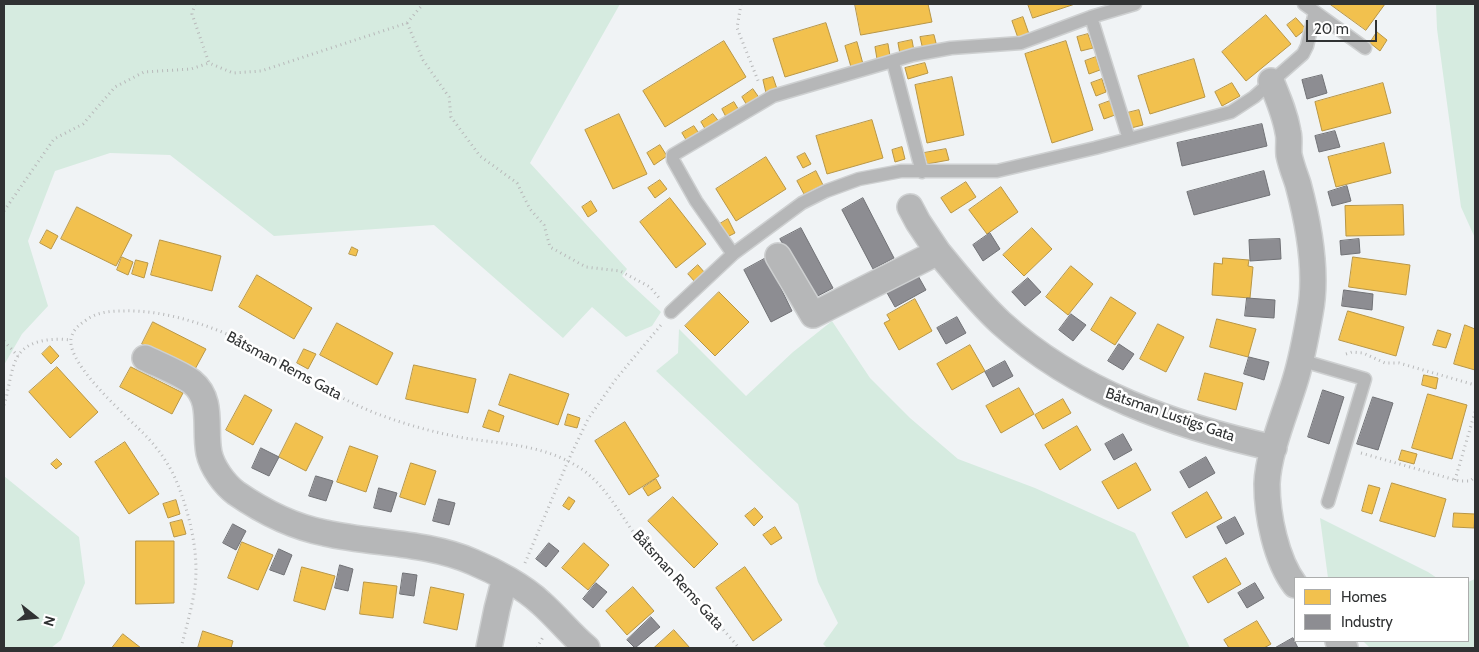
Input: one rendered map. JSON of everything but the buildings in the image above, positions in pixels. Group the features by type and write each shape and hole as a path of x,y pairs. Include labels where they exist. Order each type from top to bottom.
{"street":[{"path":"1271,81 1282,106 1288,133 1289,154 1298,186 1312,258 1312,305 1300,360 1274,448 1267,483 1272,528 1280,557 1294,584"},
{"name":"Båtsman Lustigs Gata","path":"910,207 938,252 1000,322 1034,350 1099,391 1161,416 1223,436 1274,448"},
{"path":"778,256 813,315 938,252"},
{"path":"145,358 192,382 200,392 206,402 209,452 212,462 224,481 234,491 254,504 282,518 324,533 447,553 474,562 509,580 540,602 587,648"},
{"path":"489,648 496,608 509,580"}],"lane":[{"path":"733,254 696,201 673,160 673,155 773,96 913,55 951,48 1021,43 1091,17 1135,4"},
{"path":"1304,4 1365,48"},
{"path":"671,312 733,254 802,204 826,191 859,179 901,172 997,171 1231,112 1254,97 1303,54 1307,46 1315,12"},
{"path":"1091,17 1129,139"},
{"path":"893,62 922,172"},
{"path":"1300,360 1365,380 1328,502"}],"path":[{"path":"195,4 192,14 209,63"},
{"path":"4,211 54,139 83,124 115,87 144,72 191,69 209,63 233,73 261,71 407,23 423,4"},
{"path":"741,4 737,28 766,100"},
{"path":"407,23 423,60 449,97 451,117 480,156 517,183 530,209 544,224 550,246 586,267 620,271 650,287 671,312 616,379 594,411 568,461 529,555 509,580"},
{"name":"Båtsman Rems Gata","path":"71,340 79,325 95,315 132,310 161,313 200,325 262,351 335,394 360,407 384,416 437,432 532,448 568,461 601,487 643,545 740,648"},
{"path":"4,406 18,356 38,342 54,339 71,340 71,348 86,374 148,438 167,462 178,484 191,527 196,558 195,584 190,615 181,648"},
{"path":"4,340 18,356"},
{"path":"1342,355 1352,352 1385,362 1399,362 1475,385"},
{"path":"1455,480 1475,412"},
{"path":"1344,448 1455,480 1470,481 1475,477"}],"green space":[{"path":"4,4 620,4 530,163 627,269 622,276 661,312 652,326 626,337 592,307 563,338 434,225 274,236 170,155 110,153 55,171 28,241 48,306 22,334 4,365"},
{"path":"1436,4 1475,4 1475,238 1461,207 1437,29"},
{"path":"832,321 870,378 910,418 958,459 1035,488 1135,533 1190,648 827,648 823,644 838,623 818,582 798,504 656,371 678,353 679,329 746,396 793,352"},
{"path":"4,476 79,537 85,583 61,640 51,648 4,648"},
{"path":"1320,518 1436,577 1328,577"},
{"path":"1475,579 1475,648 1370,648 1364,642 1469,642 1469,582"}]}
